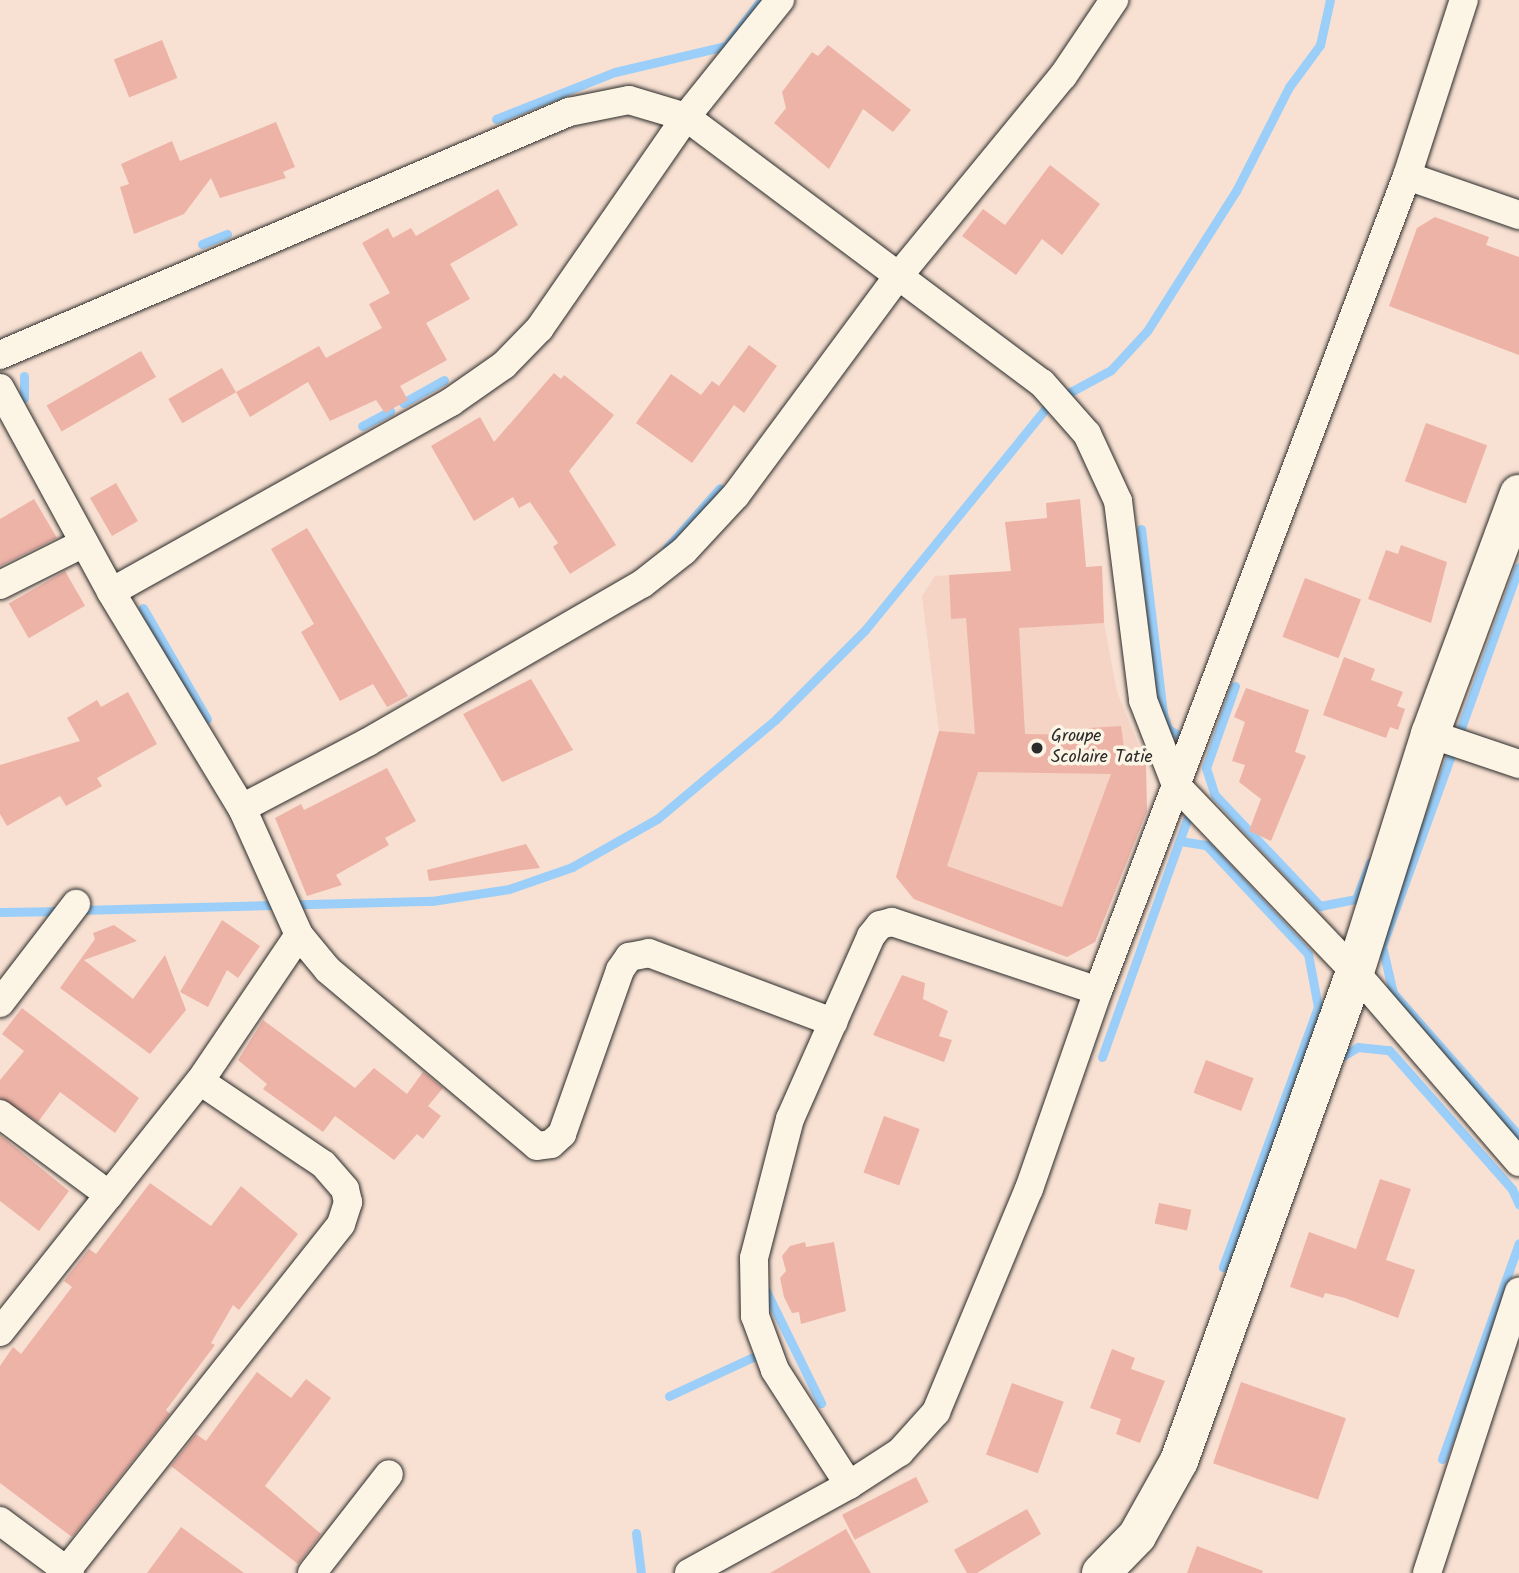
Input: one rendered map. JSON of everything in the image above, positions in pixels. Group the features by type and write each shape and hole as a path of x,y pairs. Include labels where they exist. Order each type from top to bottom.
{"main road":[{"path":"1101,1573 1137,1536 1179,1461 1355,972 1430,734 1519,494"}],"street":[{"path":"111,592 451,402 504,365 540,328 686,117 780,0"},
{"path":"242,808 368,742 618,598 684,551 736,495 895,279 1063,76 1114,0"},
{"path":"689,1573 849,1485 900,1452 936,1412 1029,1189 1098,991 1407,176 1464,0"},
{"path":"0,355 569,112 629,100 686,117 895,279 1042,383 1087,434 1118,501 1143,700 1177,785 1355,972 1519,1162"},
{"path":"1407,176 1519,215"},
{"path":"0,388 111,592 242,808 299,935 328,970 537,1146 551,1144 562,1134 620,970 629,957 649,953 833,1023"},
{"path":"0,585 84,543"},
{"path":"1430,734 1519,764"},
{"path":"0,1003 76,904"},
{"path":"849,1485 775,1370 755,1316 754,1258 790,1119 871,936 880,925 892,922 1098,991"},
{"path":"0,1332 200,1081 299,935"},
{"path":"0,1521 68,1572 341,1224 348,1202 345,1189 323,1164 200,1081"},
{"path":"0,1114 109,1195"},
{"path":"1427,1573 1517,1305"},
{"path":"312,1573 389,1474"}],"shaded area":[{"name":"Groupe Scolaire Tatie","path":"1102,566 1104,623 1117,692 1146,764 1067,957 913,899 896,877 939,731 922,596 935,576"}],"building":[{"path":"162,40 177,78 129,97 114,59"},
{"path":"828,45 911,110 893,132 863,109 829,169 774,123 786,108 782,92 812,52 818,56"},
{"path":"276,122 295,167 283,172 286,178 220,198 211,178 184,214 134,234 120,187 129,184 121,164 172,141 180,161"},
{"path":"1050,165 1100,204 1062,255 1042,239 1016,275 962,236 983,209 1005,225"},
{"path":"498,189 518,225 450,264 470,299 426,323 447,360 400,386 408,400 385,413 376,400 330,421 308,382 250,417 236,392 319,346 326,358 382,328 369,304 390,293 362,243 388,228 393,238 411,228 416,236"},
{"path":"1435,217 1489,237 1486,245 1519,257 1519,355 1389,306 1417,228"},
{"path":"749,345 777,366 744,413 734,405 692,463 636,423 671,374 701,395 712,381 719,386"},
{"path":"141,351 156,377 62,431 47,406"},
{"path":"222,368 236,392 182,423 168,399"},
{"path":"554,373 561,379 564,375 614,415 569,471 616,545 570,574 553,547 558,543 530,502 519,508 513,497 474,521 431,446 480,417 494,442"},
{"path":"1426,423 1487,445 1466,503 1405,481"},
{"path":"116,483 138,521 112,536 90,498"},
{"path":"34,499 57,538 0,566 0,519"},
{"path":"1080,499 1086,567 1102,566 1104,623 1019,628 1025,734 1089,735 1089,728 1121,726 1126,764 1146,764 1147,811 1095,942 1067,957 914,899 896,877 939,731 975,734 966,618 951,619 949,575 1011,571 1005,522 1047,518 1046,503","holes":["978,772 1111,774 1062,907 947,866"]},
{"path":"307,528 408,696 387,707 373,684 340,701 301,632 314,624 271,549"},
{"path":"1401,545 1447,562 1431,623 1368,599 1386,550 1398,554"},
{"path":"65,571 85,606 29,638 9,604"},
{"path":"1305,578 1361,600 1338,658 1282,637"},
{"path":"1344,657 1375,669 1371,680 1403,692 1397,706 1405,709 1398,730 1390,727 1386,738 1323,715"},
{"path":"531,679 573,750 502,782 463,714"},
{"path":"1246,688 1309,710 1295,752 1306,756 1271,841 1249,831 1261,799 1239,782 1245,765 1232,761 1245,722 1234,717"},
{"path":"128,692 157,744 97,778 102,786 66,806 60,796 7,826 0,814 0,765 80,741 67,718 97,700 101,707"},
{"path":"387,768 416,821 385,838 389,845 336,875 342,885 307,896 275,818 301,804 304,810"},
{"path":"526,844 540,868 429,881 427,870"},
{"path":"222,920 260,946 238,978 227,970 208,1007 180,992"},
{"path":"114,925 137,941 84,960 133,999 165,955 186,1010 150,1054 60,988 95,939 93,933"},
{"path":"902,975 925,983 923,999 948,1011 939,1036 952,1040 944,1062 873,1035"},
{"path":"22,1008 139,1098 115,1133 60,1092 38,1122 0,1098 0,1080 24,1051 2,1034"},
{"path":"263,1020 355,1088 374,1068 407,1094 423,1072 443,1088 428,1106 441,1116 423,1139 417,1134 394,1160 335,1116 323,1132 263,1089 267,1084 238,1060"},
{"path":"1206,1060 1254,1078 1241,1111 1193,1093"},
{"path":"884,1116 920,1129 899,1185 863,1172"},
{"path":"0,1135 69,1191 39,1231 0,1201"},
{"path":"1380,1179 1411,1189 1386,1260 1415,1270 1398,1318 1345,1298 1325,1293 1323,1298 1290,1287 1309,1232 1356,1249"},
{"path":"150,1183 211,1226 241,1186 298,1234 239,1310 233,1305 211,1343 215,1345 166,1410 170,1414 72,1537 0,1483 0,1366 13,1347 21,1354 72,1287 64,1281 89,1249 96,1254"},
{"path":"1159,1203 1191,1210 1187,1230 1155,1224"},
{"path":"805,1242 806,1247 834,1242 846,1311 801,1324 799,1312 792,1313 784,1297 780,1278 786,1271 782,1256 790,1246"},
{"path":"1112,1349 1135,1358 1131,1369 1165,1381 1140,1443 1116,1434 1121,1419 1090,1408"},
{"path":"257,1372 291,1398 306,1379 331,1398 265,1486 321,1534 298,1564 171,1466 196,1434 206,1441"},
{"path":"1241,1382 1346,1418 1318,1499 1213,1463"},
{"path":"1012,1383 1064,1402 1038,1473 986,1454"},
{"path":"916,1477 929,1502 855,1540 842,1515"},
{"path":"1027,1509 1041,1534 977,1573 967,1573 954,1550"},
{"path":"181,1527 244,1573 147,1573"},
{"path":"846,1529 871,1573 770,1573"},
{"path":"1197,1546 1263,1571 1187,1573"}],"waterway":[{"path":"496,119 615,72 726,46 761,0"},
{"path":"79,910 432,901 509,889 572,867 657,819 776,719 865,630 1050,403 1111,370 1147,331 1236,191 1289,87 1320,45 1330,0"},
{"path":"202,244 227,234"},
{"path":"24,376 24,398"},
{"path":"403,403 444,380"},
{"path":"362,426 390,411"},
{"path":"666,549 720,488"},
{"path":"1141,529 1163,714 1168,729 1178,735"},
{"path":"1461,728 1519,567"},
{"path":"143,608 207,719"},
{"path":"1235,686 1206,768 1215,795 1320,906 1356,899 1370,863"},
{"path":"1450,758 1382,946 1393,993 1519,1136"},
{"path":"1102,1057 1187,819"},
{"path":"1180,841 1206,845 1308,954 1318,1007 1223,1267"},
{"path":"0,912 65,911"},
{"path":"1343,1056 1358,1047 1389,1050 1512,1189 1519,1205"},
{"path":"1442,1459 1519,1243"},
{"path":"766,1291 821,1403"},
{"path":"669,1396 755,1356"},
{"path":"636,1533 641,1573"}],"place":[{"name":"Groupe Scolaire Tatie","path":"1037,748"}]}
